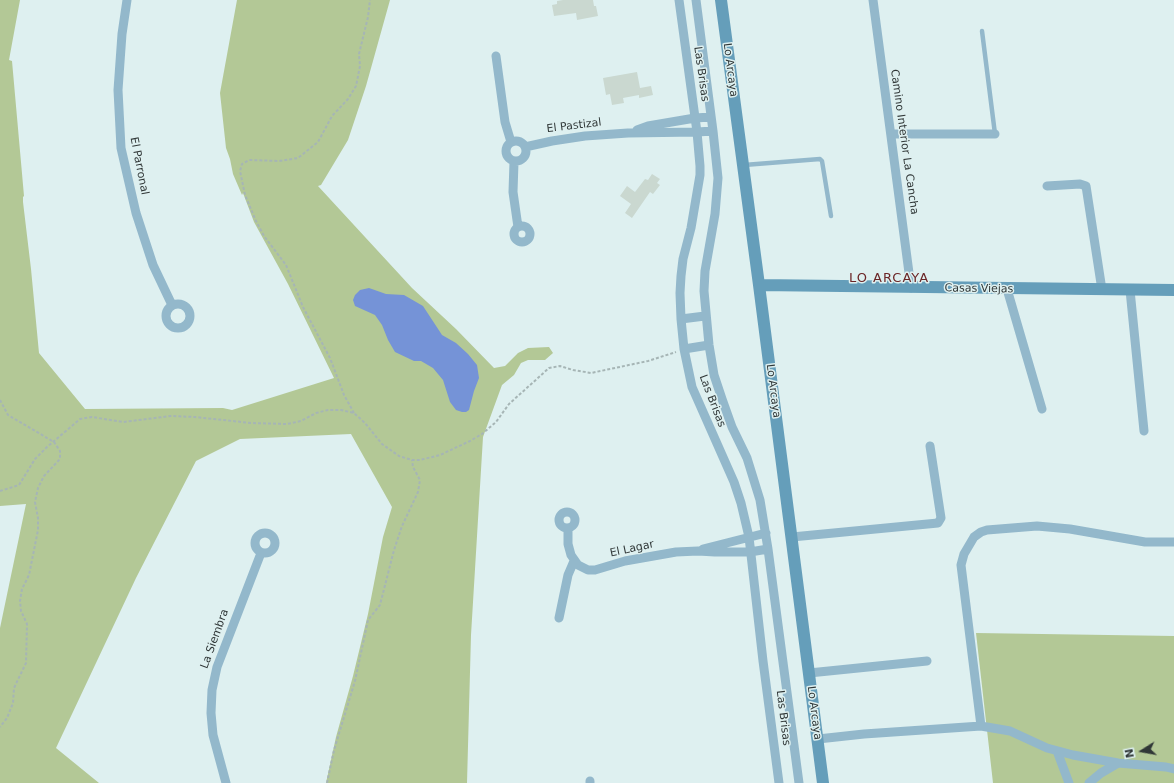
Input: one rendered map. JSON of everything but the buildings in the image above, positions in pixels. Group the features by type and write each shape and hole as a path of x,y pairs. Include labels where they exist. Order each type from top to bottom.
{"street":[{"name":"El Parronal","path":"127,0 122,34 118,90 121,148 140,228 153,265 172,305"},
{"name":"Las Brisas","path":"679,0 697,132 700,175 691,228 683,259 680,293 684,349 692,387 734,482 741,503 749,537 779,783"},
{"name":"Las Brisas","path":"696,0 718,178 715,214 705,271 705,316 714,375 732,427 747,458 760,500 766,533 799,783"},
{"name":"Lo Arcaya","path":"721,0 823,783"},
{"name":"Camino Interior La Cancha","path":"873,0 911,288"},
{"path":"496,56 505,122 511,142"},
{"path":"628,132 648,126 695,118 711,117"},
{"path":"628,132 713,131"},
{"name":"El Pastizal","path":"525,147 552,140 628,132"},
{"path":"891,134 995,134"},
{"path":"511,142 520,142 525,147 526,153 523,159 514,162"},
{"path":"511,142 507,147 506,153 509,159 514,162"},
{"path":"514,162 513,192 518,227"},
{"path":"1047,186 1080,184 1086,186 1102,290"},
{"name":"Casas Viejas","path":"759,285 1174,290"},
{"path":"1007,289 1042,409"},
{"path":"1130,290 1144,431"},
{"path":"681,319 705,316"},
{"path":"684,349 709,344"},
{"path":"792,537 938,523 941,518 930,446"},
{"path":"981,726 961,565 964,554 974,537 987,530 1037,526 1070,529 1145,542 1174,542"},
{"path":"559,618 568,575 574,561 569,550 568,528"},
{"path":"698,551 766,533"},
{"path":"698,551 750,552 768,549"},
{"name":"El Lagar","path":"574,561 582,568 595,570 648,557 698,551"},
{"name":"La Siembra","path":"226,783 213,735 211,713 212,690 217,667 261,553"},
{"path":"809,672 927,661"},
{"path":"818,739 864,734 981,726 1010,731 1056,751 1118,763 1171,767"},
{"path":"1056,751 1069,783"},
{"path":"1089,783 1101,773 1118,763"}],"lane":[{"path":"982,31 995,134"},
{"path":"742,165 820,159 822,162 831,216"}],"path":[{"path":"370,0 368,16 359,54 360,66 356,86 348,99 332,116 318,142 298,158 279,161 249,160 242,164 240,171 245,195 256,221 264,236 286,265 303,307 330,358 344,395 354,413 365,423 382,444 399,456 412,460 420,460 440,455 482,434 496,422 509,404 549,368 560,366 591,373 648,361 684,349"},
{"path":"0,400 8,415 54,442 60,451 60,459 44,476 38,488 35,502 38,518 38,530 29,575 22,589 20,601 21,611 27,624 26,663 14,688 13,703 7,718 0,727"},
{"path":"0,491 20,485 35,459 80,419 92,417 124,422 171,416 195,416 251,423 287,424 301,421 316,413 328,410 341,410 354,413"},
{"path":"327,783 334,750 355,681 368,620 380,605 402,526 418,492 420,480 413,467 412,460"}],"green space":[{"path":"0,0 20,0 9,60 12,61 24,196 23,202 39,353 85,409 223,408 232,410 334,378 288,284 254,222 243,193 242,195 233,174 226,148 220,93 237,0 390,0 366,86 348,140 321,185 318,186 412,288 456,329 494,368 505,366 518,353 528,348 549,347 553,353 545,360 528,360 521,363 514,375 502,385 483,437 471,635 467,783 326,783 336,737 368,614 383,537 392,507 351,434 240,439 196,461 136,578 56,748 99,783 0,783 0,628 26,504 0,506"},
{"path":"976,633 1174,636 1174,783 993,783"}],"water":[{"path":"369,288 386,294 404,295 423,306 442,335 456,343 468,354 477,365 479,378 469,410 462,412 456,410 450,402 443,380 433,368 421,361 414,361 395,352 382,325 375,315 355,306 353,300 355,295 360,290"}],"district":[{"name":"LO ARCAYA","path":"889,279"}]}
